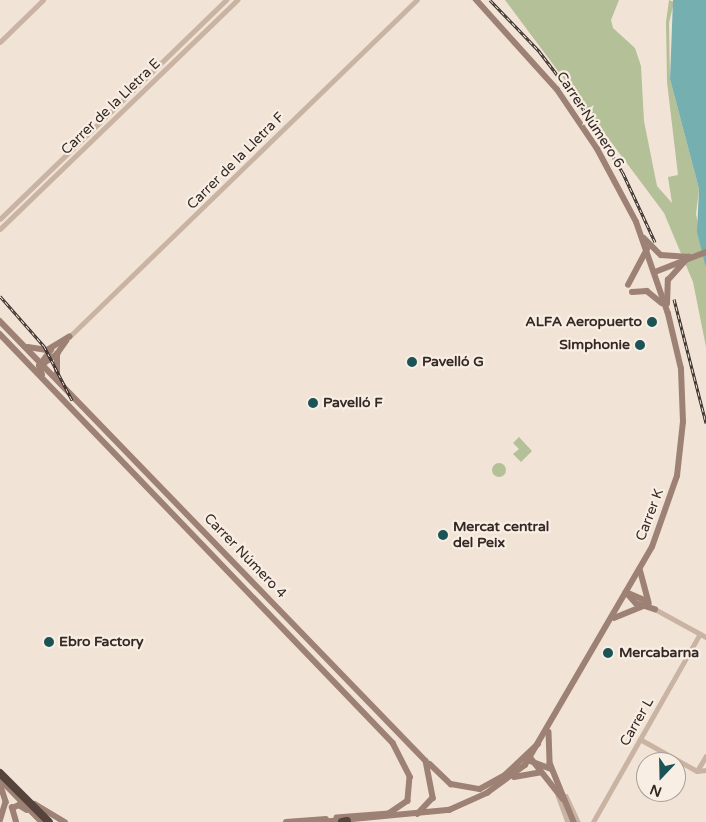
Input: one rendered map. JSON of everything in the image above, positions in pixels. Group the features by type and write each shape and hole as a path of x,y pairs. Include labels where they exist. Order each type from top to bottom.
{"highway":[{"path":"0,773 49,822"}],"main road":[{"name":"Carrer Número 6","path":"476,0 557,90 602,157 641,234 654,272"},
{"path":"641,234 661,255 689,258"},
{"path":"628,285 647,250"},
{"path":"654,272 706,252"},
{"path":"668,314 668,280 689,258"},
{"name":"Carrer K","path":"321,822 414,816 464,804 507,780 530,759 550,728 640,568 672,495 682,439 681,369 668,314 654,272"},
{"path":"632,292 650,292 665,305"},
{"name":"Carrer Número 4","path":"0,321 426,761"},
{"name":"Carrer Número 4","path":"0,334 381,728 410,777 411,792 402,807 385,815 286,822"},
{"path":"29,364 41,364 69,337"},
{"path":"23,345 37,350 55,351"},
{"path":"55,351 59,382"},
{"path":"41,364 44,380"},
{"path":"640,568 646,605"},
{"path":"626,592 655,609"},
{"path":"610,621 626,610 646,605"},
{"path":"550,728 548,747 553,770 559,788 577,822"},
{"name":"Carrer K","path":"426,761 451,784 474,789 491,786 521,762 540,742"},
{"path":"530,759 534,748"},
{"path":"521,762 530,759 553,770"},
{"path":"530,759 559,788"},
{"path":"414,816 425,811 432,798 426,761"},
{"path":"0,769 34,803 65,822"},
{"path":"507,780 532,771 546,774"},
{"path":"0,779 42,822"},
{"path":"0,783 6,802 0,822 16,822"},
{"path":"16,822 10,813 15,806 35,816"}],"street":[{"path":"0,42 43,0"},
{"name":"Carrer de la Lletra E","path":"0,220 226,0"},
{"name":"Carrer de la Lletra E","path":"0,229 237,0"},
{"name":"Carrer de la Lletra F","path":"69,337 417,0"},
{"path":"655,609 706,637"},
{"name":"Carrer L","path":"593,822 700,634"},
{"path":"640,739 697,771 706,770"},
{"path":"697,771 706,756"},
{"path":"559,788 577,822"},
{"path":"559,788 568,822"}],"green space":[{"path":"505,0 619,0 611,20 613,28 635,48 641,66 644,121 657,186 672,203 668,177 678,175 667,82 666,22 669,0 674,2 669,23 670,79 699,189 696,214 706,268 706,347 693,282 664,213"},
{"path":"519,437 532,451 521,462 513,454 519,449 513,443"},
{"path":"496,463 502,463 506,470 502,477 496,477 492,473 492,467"}],"water":[{"path":"673,0 706,0 706,268 697,232 699,189 670,79"}],"railway":[{"path":"490,0 539,51 588,115 623,173 655,242"},
{"path":"0,296 44,346 72,400"},
{"path":"674,299 706,423"}],"place":[{"name":"ALFA Aeropuerto","path":"652,322"},
{"name":"Simphonie","path":"640,345"},
{"name":"Pavelló G","path":"412,362"},
{"name":"Pavelló F","path":"313,403"},
{"name":"Mercat central del Peix","path":"443,535"},
{"name":"Ebro Factory","path":"49,642"},
{"name":"Mercabarna","path":"608,653"}]}
